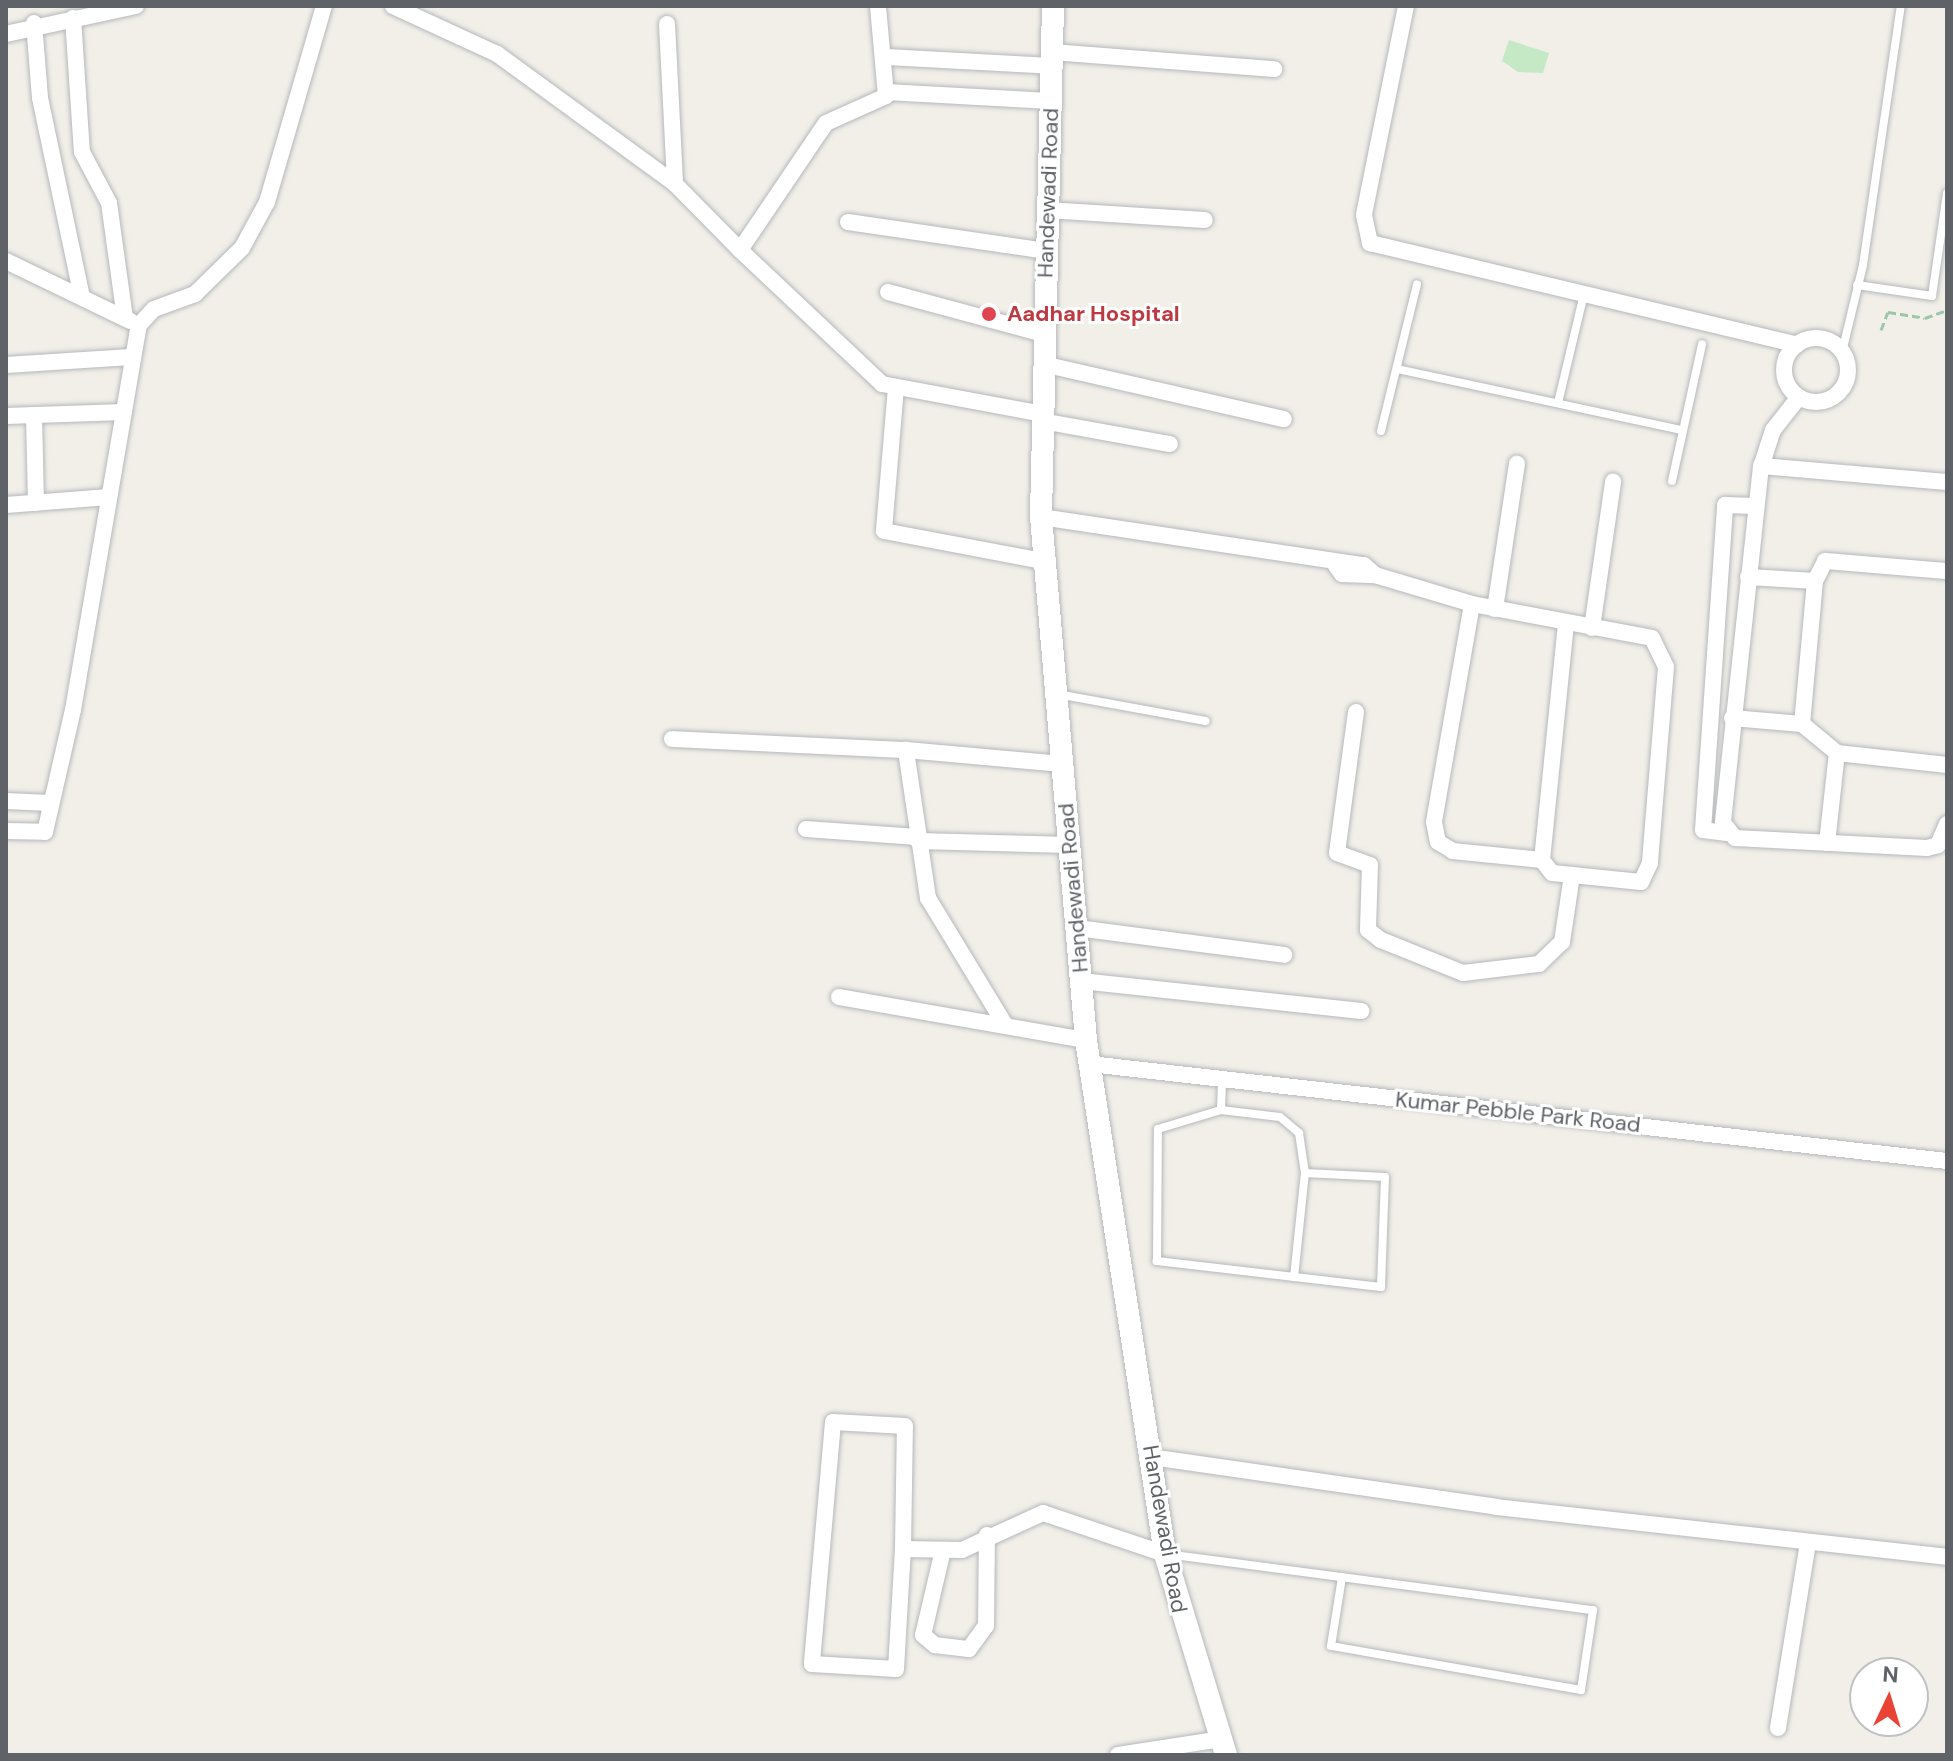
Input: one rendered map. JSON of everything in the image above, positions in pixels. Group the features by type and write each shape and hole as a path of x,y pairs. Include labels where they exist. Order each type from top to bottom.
{"main road":[{"name":"Handewadi Road","path":"1053,6 1041,517 1086,1040 1165,1554 1223,1747"}],"street":[{"path":"6,34 34,23 136,6"},
{"path":"132,322 154,309 195,294 242,248 267,202 324,6"},
{"path":"393,6 497,54 675,184 882,384 1170,444"},
{"path":"878,6 887,57 887,92"},
{"path":"1406,6 1364,215 1370,243 1797,345 1821,339 1842,352 1843,387 1823,401 1799,397 1785,378 1797,345"},
{"path":"6,831 45,832 109,497 131,357 132,322 109,203 82,152 73,18"},
{"path":"34,23 40,98 82,297"},
{"path":"667,24 675,184"},
{"path":"887,57 1052,59 1274,69"},
{"path":"740,250 826,123 860,113 887,92 1050,101"},
{"path":"1047,210 1205,220"},
{"path":"848,222 1046,251"},
{"path":"8,263 132,322"},
{"path":"888,292 1044,334"},
{"path":"6,365 131,357"},
{"path":"1043,364 1284,419"},
{"path":"896,387 884,531 1043,561"},
{"path":"1727,833 1732,718 1761,466 1773,430 1799,397"},
{"path":"6,416 124,412"},
{"path":"34,415 36,503"},
{"path":"1495,609 1517,464"},
{"path":"1761,466 1947,482"},
{"path":"1592,628 1613,482"},
{"path":"6,505 109,497"},
{"path":"1756,506 1725,505 1703,830 1827,843 1927,848 1938,845 1947,824"},
{"path":"1041,517 1336,566 1364,565 1375,575 1472,604 1592,628 1661,645 1666,667 1647,878 1552,873 1542,860 1566,624"},
{"path":"1802,724 1815,581 1825,561 1947,571"},
{"path":"1748,577 1815,581"},
{"path":"1472,604 1434,822 1438,842 1453,851 1542,860"},
{"path":"1356,712 1337,853 1370,865 1368,930 1381,940 1463,973 1539,964 1562,942 1572,875"},
{"path":"1732,718 1802,724 1837,753 1947,765"},
{"path":"672,739 906,750 1062,764"},
{"path":"906,750 928,898 1004,1023"},
{"path":"1827,843 1837,753"},
{"path":"6,801 50,803"},
{"path":"806,829 918,839 1070,845"},
{"path":"1077,928 1284,955"},
{"path":"1081,981 1361,1011"},
{"path":"839,997 1004,1023 1086,1040"},
{"name":"Kumar Pebble Park Road","path":"1090,1064 1947,1161"},
{"path":"833,1422 905,1426 903,1549 896,1669 812,1664 833,1422"},
{"path":"1151,1457 1808,1542 1947,1557"},
{"path":"903,1549 943,1550 1043,1513 1165,1554"},
{"path":"943,1550 923,1635 935,1645 969,1649 986,1626 987,1535"},
{"path":"1778,1728 1808,1542"},
{"path":"1118,1755 1223,1747"}],"lane":[{"path":"1842,352 1857,285 1901,6"},
{"path":"1857,285 1932,296 1947,193"},
{"path":"1381,431 1417,284"},
{"path":"1558,403 1584,294"},
{"path":"1672,481 1702,344"},
{"path":"1397,369 1682,430"},
{"path":"1055,694 1206,721"},
{"path":"1221,1110 1222,1079"},
{"path":"1294,1277 1305,1173 1299,1133 1280,1117 1221,1110 1158,1129 1157,1261 1294,1277 1381,1287 1385,1177 1305,1173"},
{"path":"1165,1554 1342,1577 1593,1610 1581,1690 1331,1646 1342,1577"}],"path":[{"path":"1881,330 1888,312 1925,318 1947,310"}],"green space":[{"path":"1509,40 1549,53 1543,73 1518,72 1502,61"}],"place":[{"name":"Aadhar Hospital","path":"989,314"}]}
